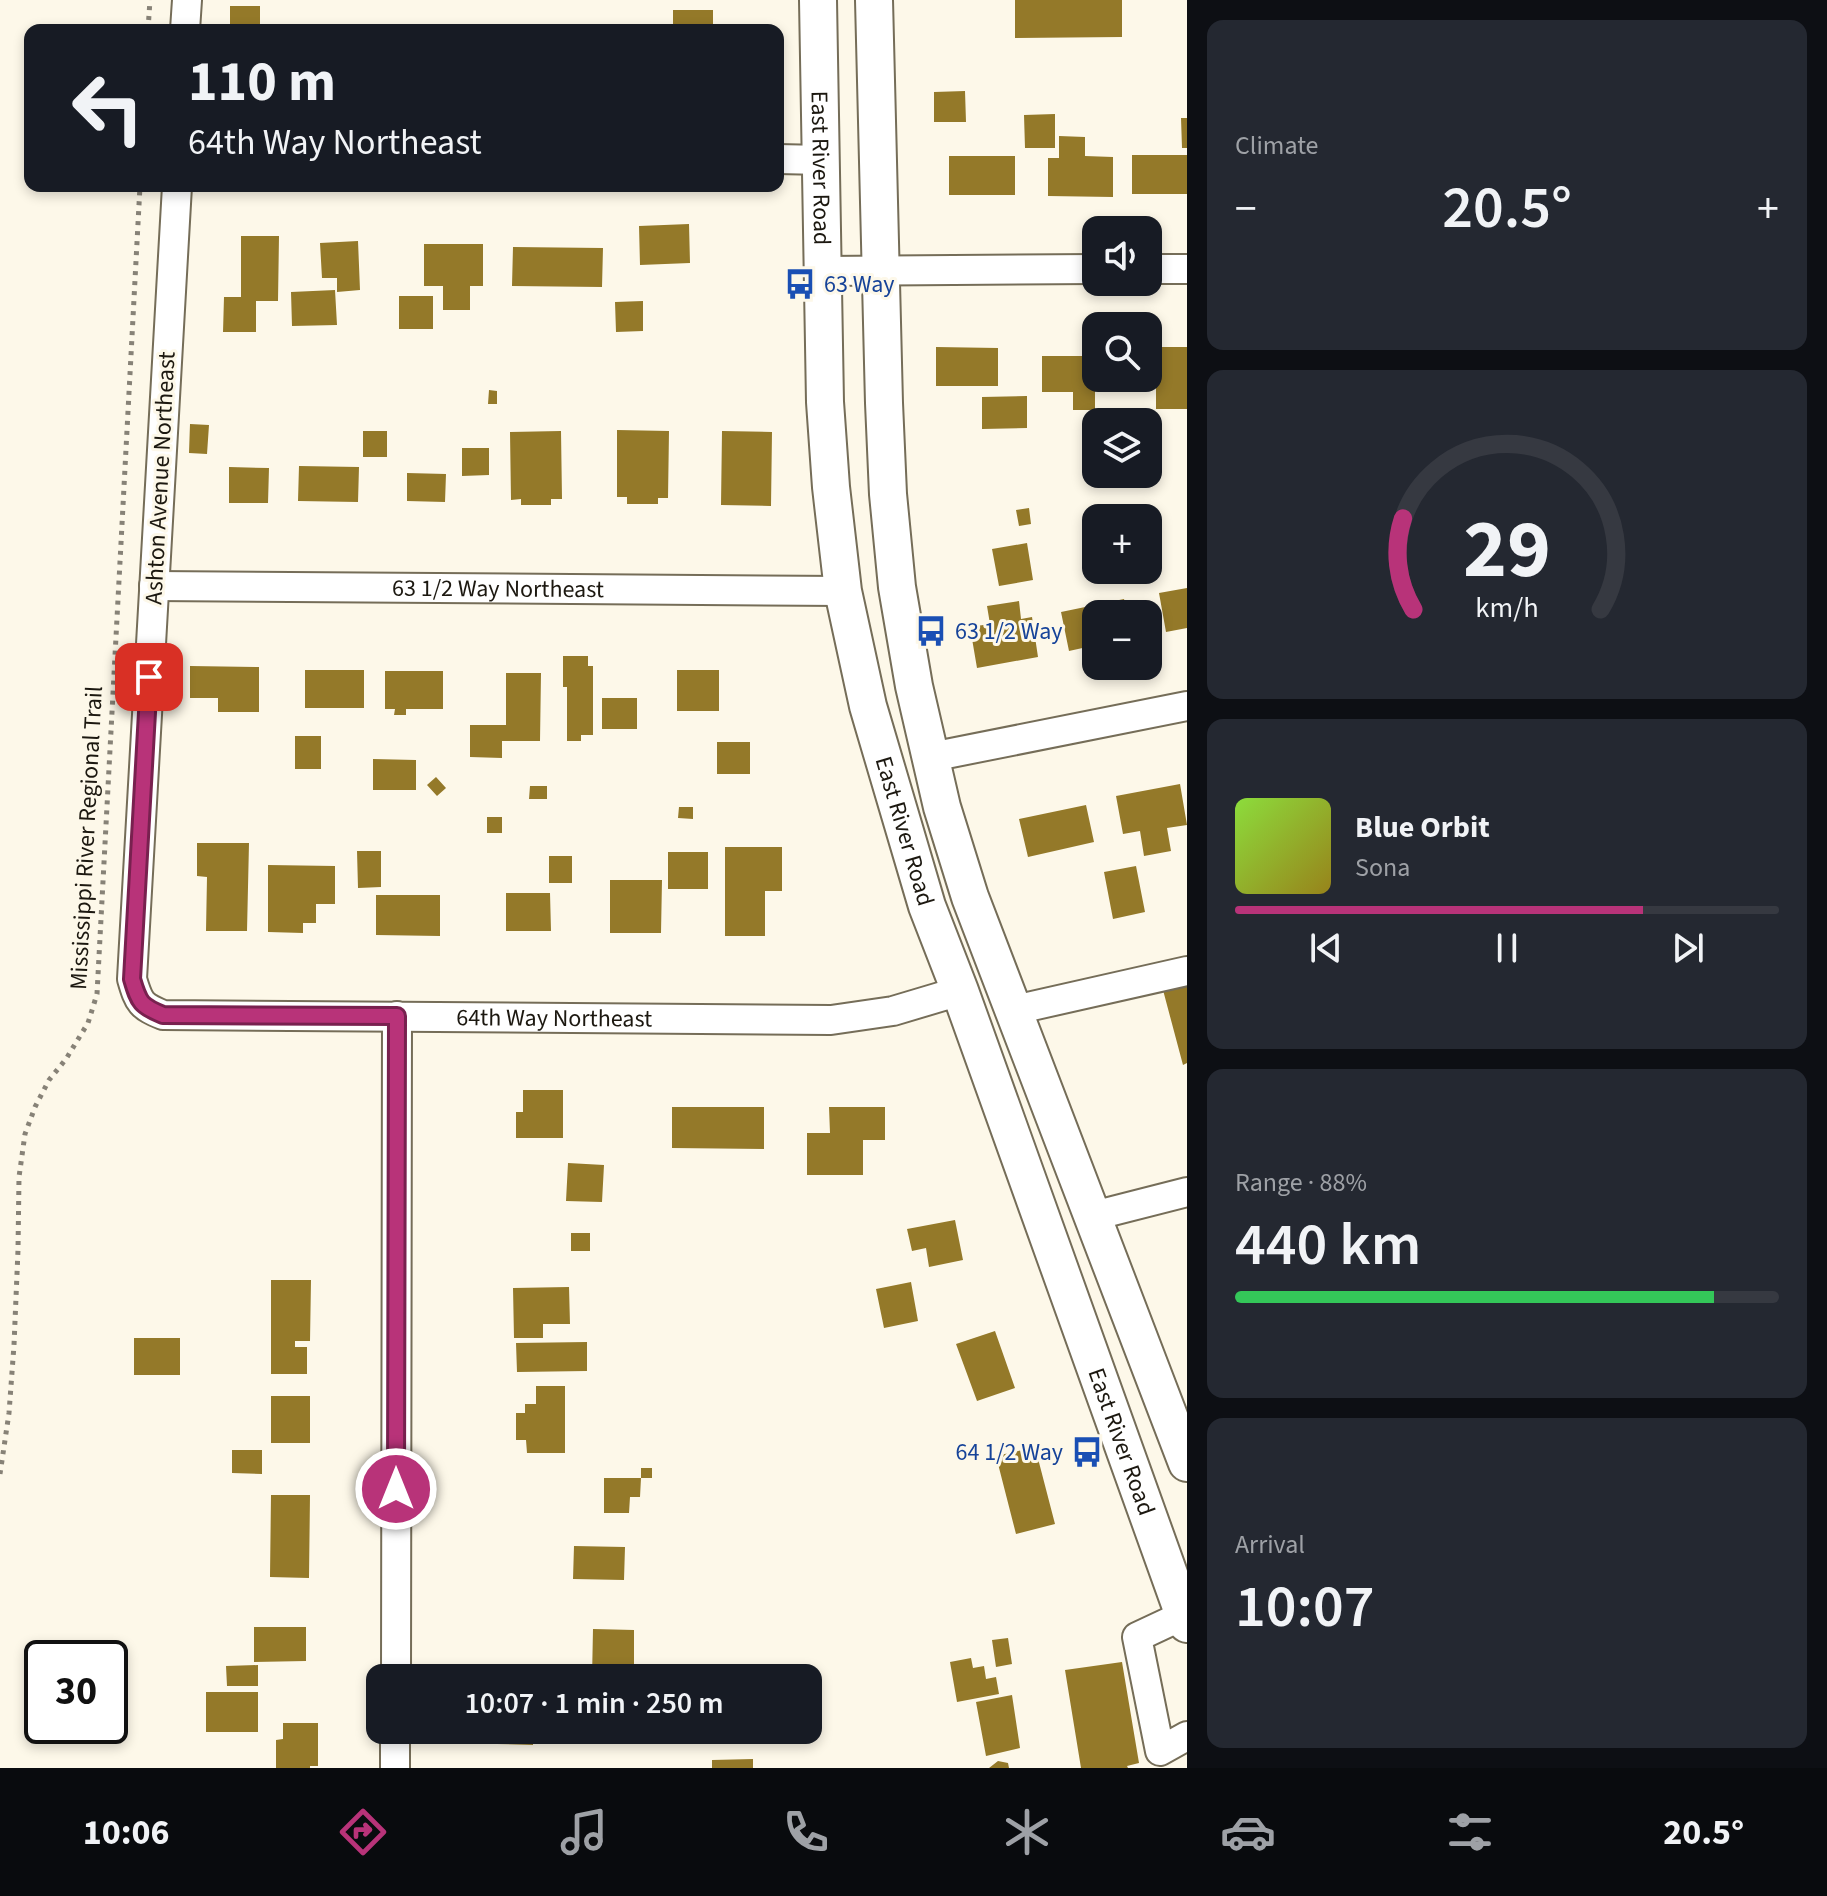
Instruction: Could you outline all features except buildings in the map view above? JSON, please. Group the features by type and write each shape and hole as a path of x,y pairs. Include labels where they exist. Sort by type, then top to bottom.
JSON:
{"main road":[{"name":"East River Road","path":"818,0 825,402 831,487 843,591 868,706 927,906 1186,1619"},
{"name":"East River Road","path":"874,0 888,494 897,587 914,686 942,807 970,897 1187,1463"}],"street":[{"path":"185,24 187,0"},
{"path":"784,159 822,160"},
{"name":"Ashton Avenue Northeast","path":"145,1007 132,979 177,192"},
{"path":"824,271 1082,269"},
{"path":"1162,269 1187,269"},
{"name":"63 1/2 Way Northeast","path":"154,586 843,591"},
{"path":"931,757 1187,706"},
{"path":"1014,1010 1187,971"},
{"name":"64th Way Northeast","path":"145,1007 163,1015 831,1020 893,1011 960,991"},
{"path":"396,1664 397,1016"},
{"path":"1093,1216 1187,1192"},
{"path":"1162,1760 1137,1637 1186,1619"},
{"path":"1162,1760 1187,1736"},
{"path":"395,1744 395,1768"}],"path":[{"path":"148,24 150,0"},
{"name":"Mississippi River Regional Trail","path":"0,1474 9,1413 15,1329 19,1177 25,1134 49,1080 88,1023 97,994 140,192"}],"place":[{"name":"63 Way","path":"800,284"},
{"name":"63 1/2 Way","path":"931,631"},
{"name":"64 1/2 Way","path":"1087,1452"}],"route":[{"path":"149,677 132,979 145,1007 163,1015 397,1016 396,1489"}]}
